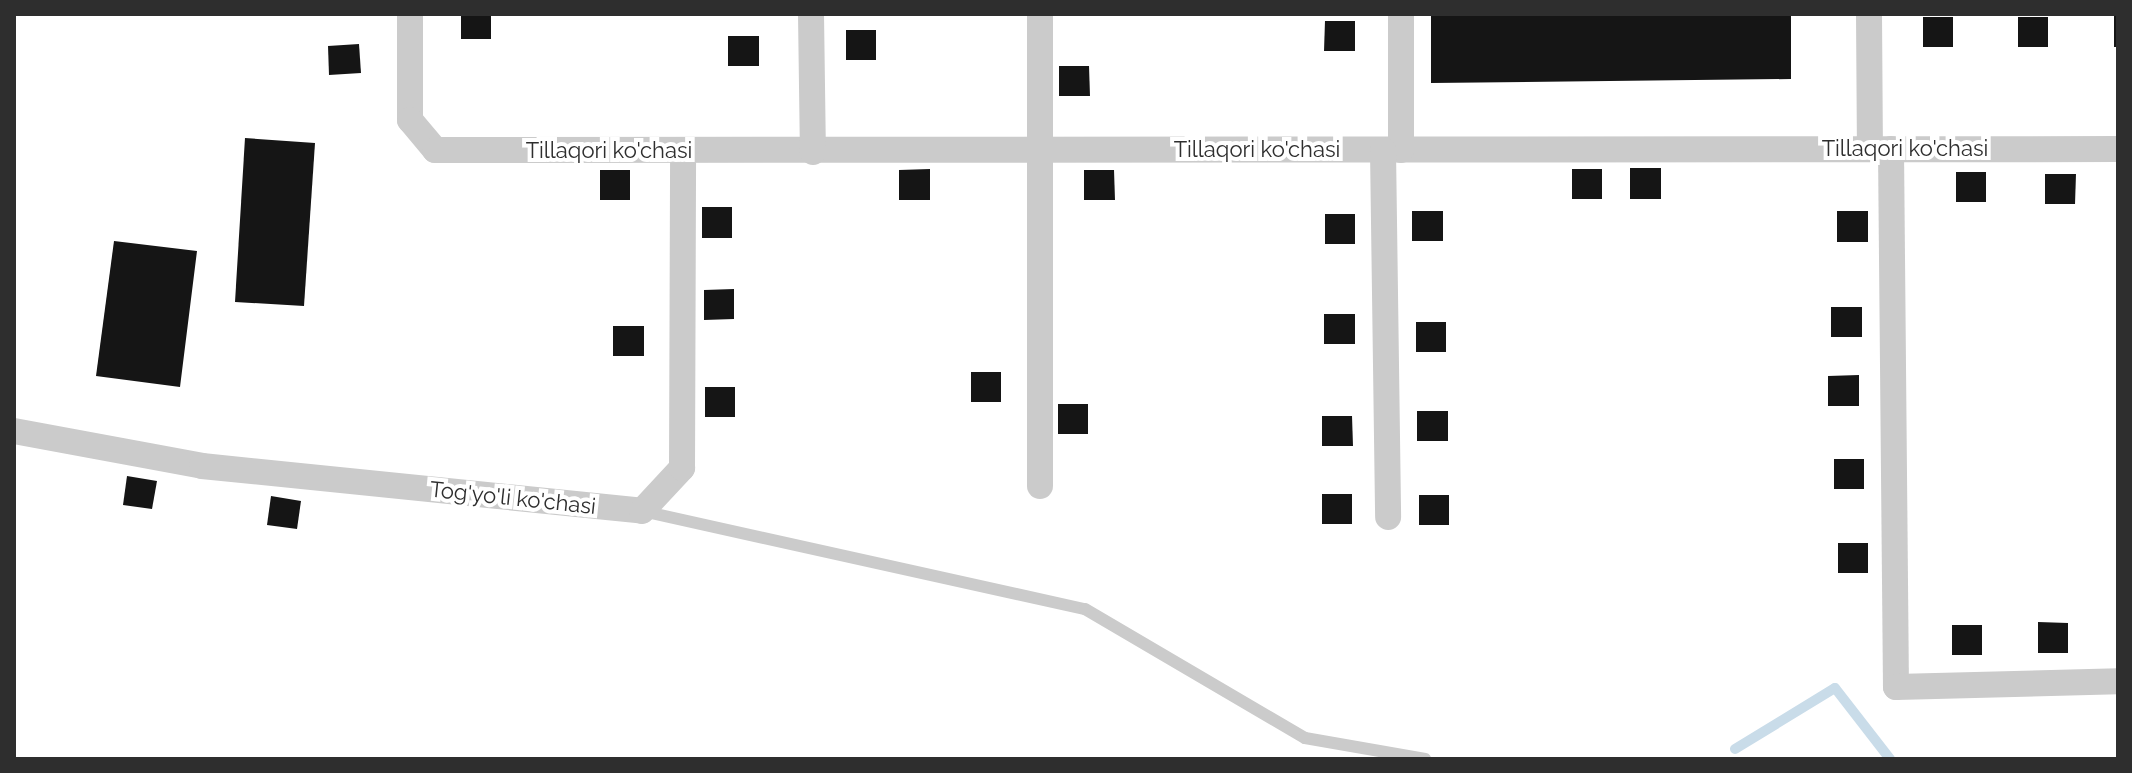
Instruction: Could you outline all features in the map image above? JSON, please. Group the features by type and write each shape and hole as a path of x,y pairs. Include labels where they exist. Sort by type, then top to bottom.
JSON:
{"street":[{"name":"Tillaqori ko'chasi","path":"410,14 410,120 435,150 2118,149"},
{"path":"811,14 813,152"},
{"path":"1040,14 1040,486"},
{"path":"1388,517 1392,150 1401,14"},
{"path":"1869,14 1880,149 1896,687 2118,681"},
{"path":"642,511 682,468 683,152"},
{"name":"Tog'yo'li ko'chasi","path":"14,431 202,466 642,511"}],"lane":[{"path":"642,511 1085,609 1305,738 1425,759"}],"building":[{"path":"461,14 491,14 491,39 461,39"},
{"path":"1431,14 1791,14 1791,79 1431,83"},
{"path":"2114,16 2118,16 2118,47 2114,47"},
{"path":"1923,17 1953,17 1953,47 1923,47"},
{"path":"2018,17 2048,17 2048,47 2018,47"},
{"path":"1325,21 1355,21 1355,51 1324,51"},
{"path":"846,30 876,30 876,60 846,60"},
{"path":"728,36 759,36 759,66 728,66"},
{"path":"359,44 361,73 329,75 328,46"},
{"path":"1059,66 1089,66 1090,96 1059,96"},
{"path":"245,138 315,143 304,306 235,302"},
{"path":"1630,168 1661,168 1661,199 1630,199"},
{"path":"930,169 930,200 899,200 899,170"},
{"path":"1572,169 1602,169 1602,199 1572,199"},
{"path":"600,170 630,170 630,200 600,200"},
{"path":"1084,170 1114,170 1115,200 1084,200"},
{"path":"1956,172 1986,172 1986,202 1956,202"},
{"path":"2045,174 2076,174 2075,204 2045,204"},
{"path":"702,207 732,207 732,238 702,238"},
{"path":"1412,211 1443,211 1443,241 1412,241"},
{"path":"1837,211 1868,211 1868,242 1837,242"},
{"path":"1325,214 1355,214 1355,244 1325,244"},
{"path":"114,241 197,251 180,387 96,376"},
{"path":"734,289 734,319 704,320 704,290"},
{"path":"1831,307 1862,307 1862,337 1831,337"},
{"path":"1324,314 1355,314 1355,344 1324,344"},
{"path":"1416,322 1446,322 1446,352 1416,352"},
{"path":"613,326 644,326 644,356 613,356"},
{"path":"971,372 1001,372 1001,402 971,402"},
{"path":"1859,375 1859,406 1828,406 1828,376"},
{"path":"705,387 735,387 735,417 705,417"},
{"path":"1058,404 1088,404 1088,434 1058,434"},
{"path":"1417,411 1448,411 1448,441 1417,441"},
{"path":"1322,416 1352,416 1353,446 1322,446"},
{"path":"1834,459 1864,459 1864,489 1834,489"},
{"path":"127,476 157,481 152,509 123,505"},
{"path":"1322,494 1352,494 1352,524 1322,524"},
{"path":"1419,495 1449,495 1449,525 1419,525"},
{"path":"271,496 301,501 297,529 267,525"},
{"path":"1838,543 1868,543 1868,573 1838,573"},
{"path":"2038,622 2068,623 2068,653 2038,653"},
{"path":"1952,625 1982,625 1982,655 1952,655"}],"waterway":[{"path":"1735,749 1835,688 1890,759"}]}
